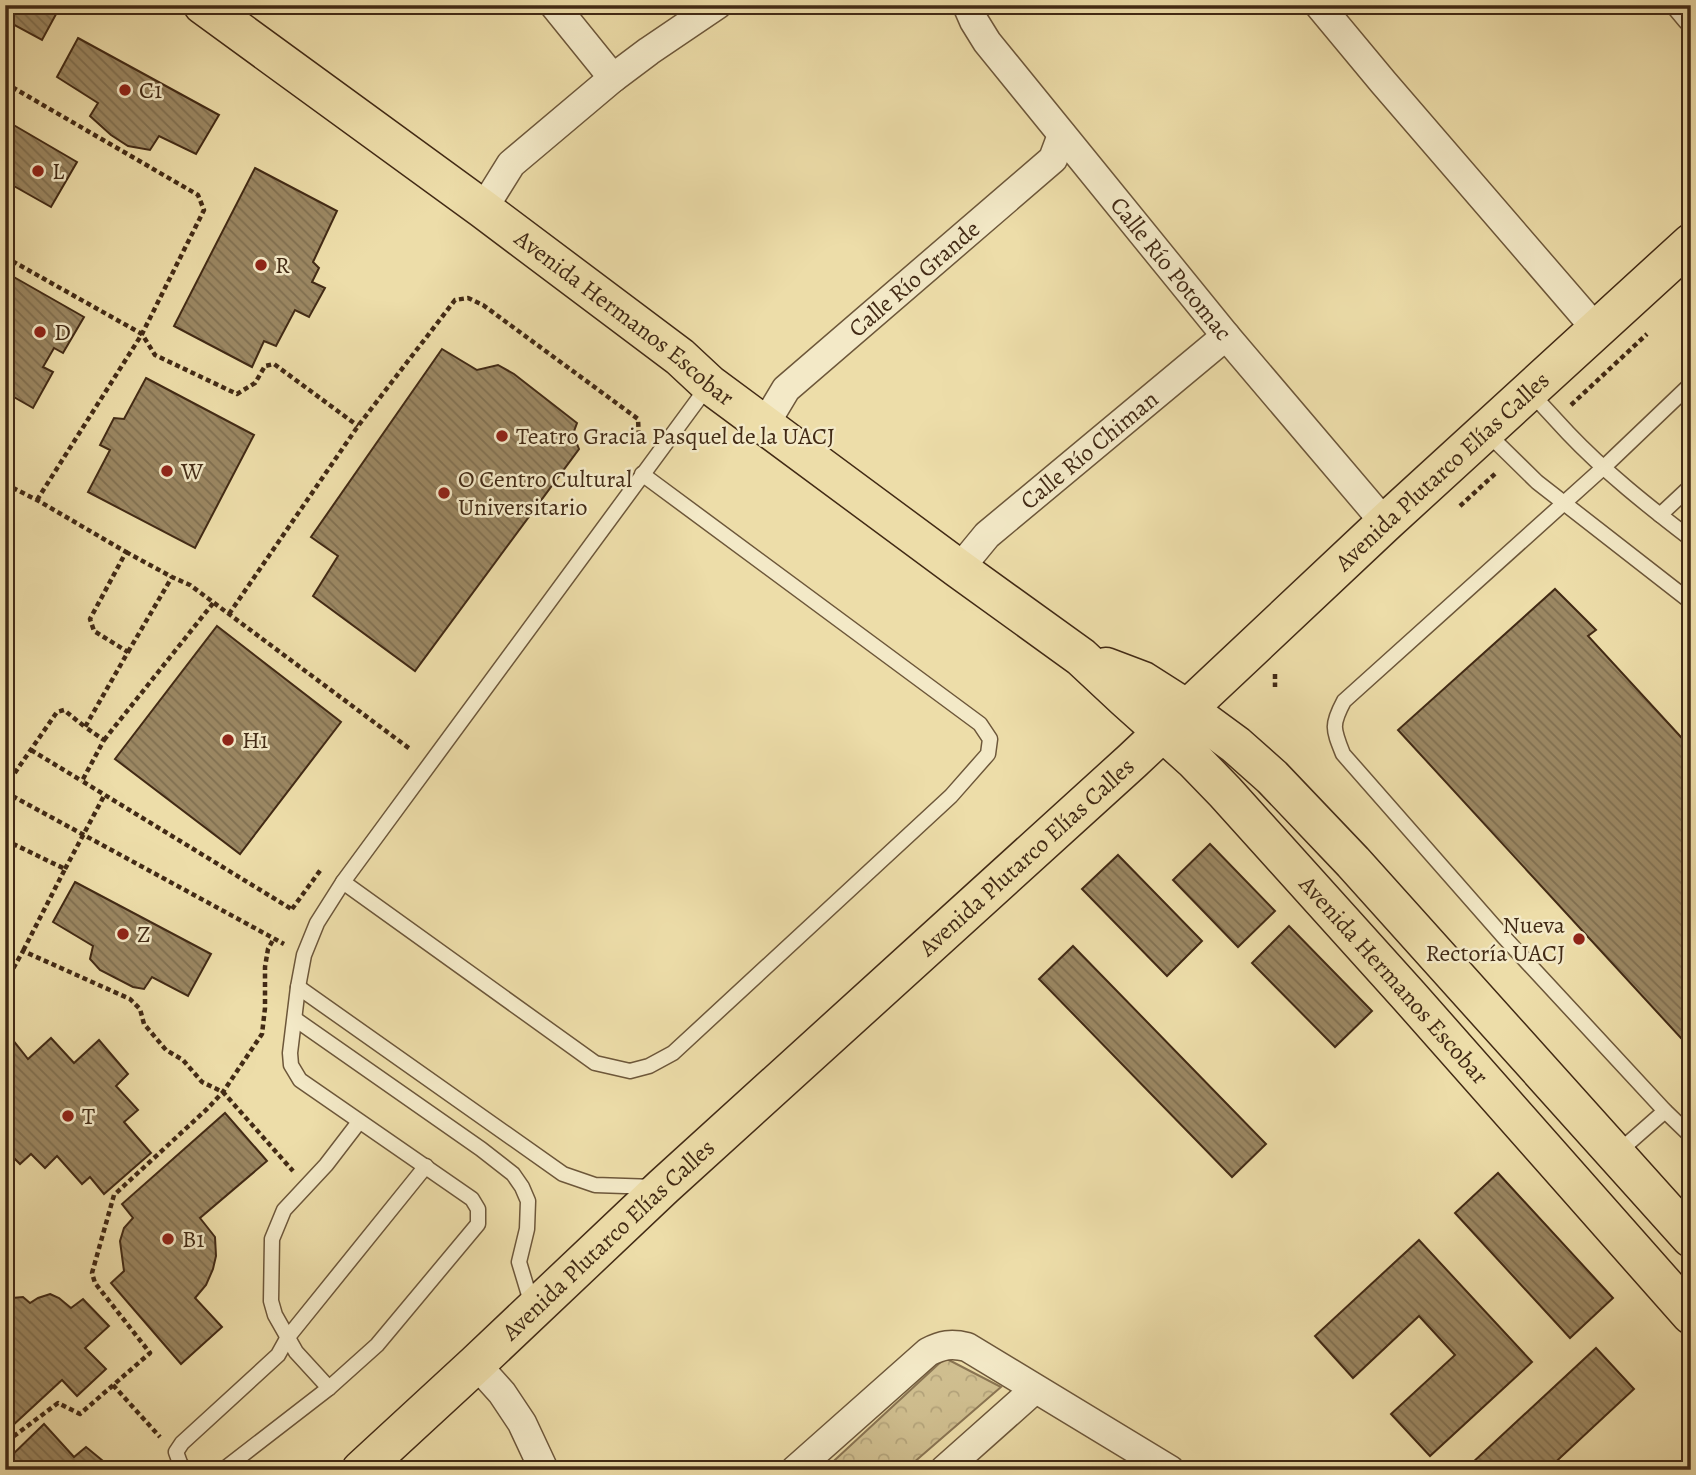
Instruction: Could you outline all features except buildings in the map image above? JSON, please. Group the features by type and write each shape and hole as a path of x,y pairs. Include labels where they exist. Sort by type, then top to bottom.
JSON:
{"main road":[{"name":"Avenida Hermanos Escobar","path":"202,5 483,209 680,357 709,384 1081,657 1143,681 1175,720 1195,760 1409,996 1691,1315"},
{"name":"Avenida Plutarco Elías Calles","path":"361,1470 663,1187 1175,720 1385,523 1691,243"},
{"name":"Avenida Hermanos Escobar","path":"1175,720 1236,745 1272,777 1353,862 1691,1238"},
{"path":"1409,996 1440,1005 1580,1158 1596,1166 1616,1154"}],"street":[{"path":"554,5 613,78"},
{"path":"483,209 511,164 613,78 717,5"},
{"name":"Calle Río Potomac","path":"967,5 987,42 1062,135 1226,336 1385,523"},
{"path":"1319,5 1597,330"},
{"path":"1681,5 1691,17"},
{"name":"Calle Río Grande","path":"765,424 786,389 1053,159 1062,135"},
{"name":"Calle Río Chiman","path":"959,569 987,535 1226,336"},
{"path":"795,1470 928,1352 943,1345 956,1344 967,1347 1170,1470"},
{"path":"476,1364 502,1393 522,1423 544,1470"},
{"path":"944,1470 1035,1389"}],"lane":[{"path":"223,1470 329,1388 377,1345 478,1224 478,1209 472,1199 300,1080 291,1065 298,987 304,955 317,923 343,882 709,384"},
{"path":"1691,384 1564,504 1344,701 1335,717 1335,734 1343,754 1460,888 1691,1136"},
{"path":"1530,392 1604,467 1691,539"},
{"path":"1486,432 1564,504 1691,602"},
{"path":"343,882 595,1063 630,1071 649,1066 673,1053 951,796 988,754 990,739 980,724 642,474"},
{"path":"1660,515 1691,486"},
{"path":"298,987 563,1174 595,1185 663,1187"},
{"path":"295,1018 513,1174 528,1201 527,1229 519,1262 533,1309"},
{"path":"1616,1154 1665,1111"},
{"path":"329,1388 296,1352 275,1315 271,1301 272,1239 284,1210 326,1165 359,1122"},
{"path":"185,1470 176,1452 182,1443 278,1355 288,1337 426,1166"}],"path":[{"path":"5,83 198,195 204,210 142,334 37,500"},
{"path":"5,257 142,334 155,355 237,394 255,383 265,366 274,365 358,426"},
{"path":"229,614 358,426 455,300 468,298 483,305 638,419"},
{"path":"5,484 190,585 410,749"},
{"path":"126,552 90,619 94,631 128,652"},
{"path":"85,727 172,577"},
{"path":"82,782 104,740 214,602"},
{"path":"104,740 64,710 57,712 5,790 304,955"},
{"path":"31,750 317,923"},
{"path":"5,983 104,795"},
{"path":"5,840 65,869"},
{"path":"5,1435 14,1436 58,1403 80,1414 150,1353 95,1283 92,1273 114,1195 223,1092 262,1034 265,967 268,949 274,938"},
{"path":"23,951 130,999 140,1009 144,1024 166,1050 183,1060 202,1082 223,1092 305,1185"},
{"path":"113,1385 176,1452"}],"green space":[{"path":"945,1358 1001,1387 905,1470 824,1470"}],"place":[{"name":"C1","path":"125,90"},
{"name":"L","path":"38,171"},
{"name":"R","path":"261,265"},
{"name":"D","path":"40,332"},
{"name":"Teatro Gracia Pasquel de la UACJ","path":"502,436"},
{"name":"W","path":"167,471"},
{"name":"O Centro Cultural Universitario","path":"444,493"},
{"name":"H1","path":"228,740"},
{"name":"Z","path":"123,934"},
{"name":"Nueva Rectoría UACJ","path":"1579,939"},
{"name":"T","path":"68,1116"},
{"name":"B1","path":"168,1239"}]}
